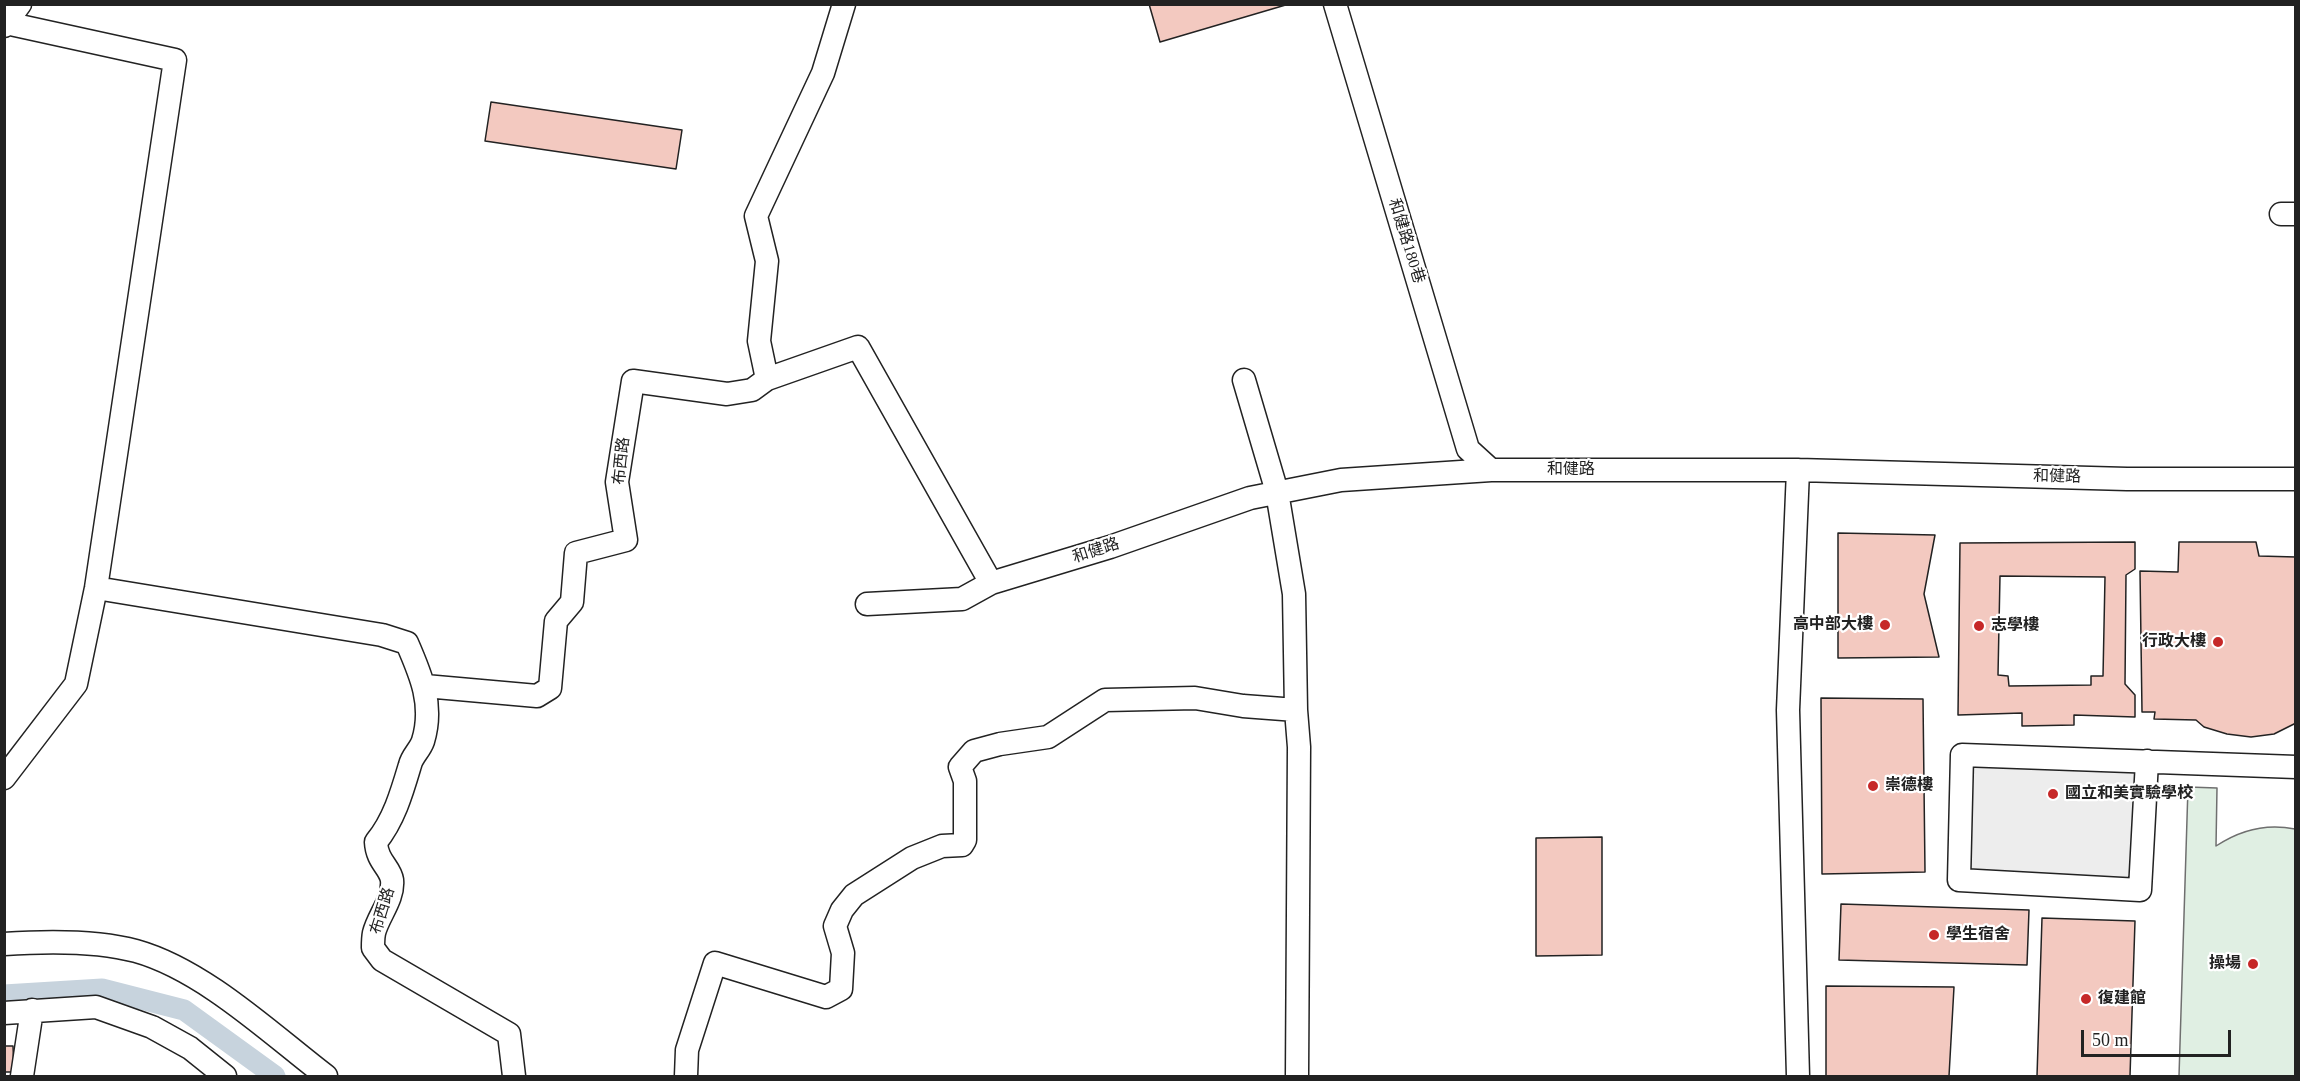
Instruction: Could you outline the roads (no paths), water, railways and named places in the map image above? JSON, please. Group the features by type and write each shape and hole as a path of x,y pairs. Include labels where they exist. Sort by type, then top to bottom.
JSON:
{"street":[{"path":"4,778 76,684 96,588 175,60 5,24 20,4"},
{"path":"767,379 759,341 767,261 756,216 823,73 844,4"},
{"name":"和健路180巷","path":"1335,4 1468,449 1491,470"},
{"name":"布西路","path":"425,686 537,696 550,688 556,621 572,602 576,553 626,540 616,482 633,381 727,394 752,390 767,379 858,347 992,583"},
{"path":"1244,380 1277,492 1294,594 1299,747 1297,1077"},
{"name":"和健路","path":"867,604 962,599 992,583 1110,547 1250,498 1341,480 1491,470 1797,470 2127,478 2295,479"},
{"path":"1797,470 1788,710 1798,1077"},
{"name":"布西路","path":"96,588 382,635 407,642 425,686 425,733 422,745 411,761 392,817 376,842 376,852 393,881 390,896 374,932 373,948 382,960 509,1034 514,1077"},
{"path":"686,1077 687,1050 715,963 826,997 841,989 843,953 835,926 842,910 854,896 912,858 942,846 962,845 965,840 965,781 960,767 974,751 1000,744 1048,737 1105,699 1195,698 1243,706 1296,710"},
{"path":"2147,761 2140,890 1959,880 1962,755 2147,761 2295,767"},
{"path":"4,944 46,941 137,951 194,976 326,1077"},
{"path":"4,1013 30,1024 96,1007 152,1027 190,1048 225,1077"},
{"path":"22,1077 30,1024"}],"waterway":[{"path":"4,995 102,989 184,1010 275,1076"}],"place":[{"name":"高中部大樓","path":"1885,625"},
{"name":"志學樓","path":"1979,626"},
{"name":"行政大樓","path":"2218,642"},
{"name":"崇德樓","path":"1873,786"},
{"name":"國立和美實驗學校","path":"2053,794"},
{"name":"學生宿舍","path":"1934,935"},
{"name":"操場","path":"2253,964"},
{"name":"復建館","path":"2086,999"}]}
